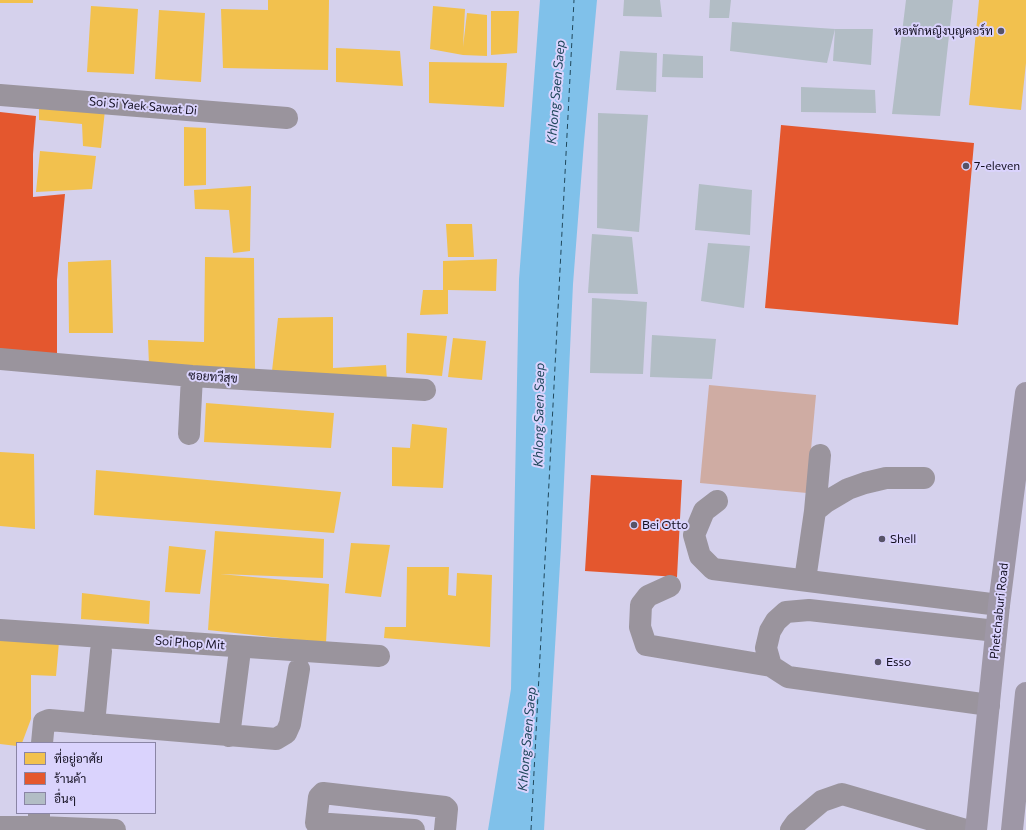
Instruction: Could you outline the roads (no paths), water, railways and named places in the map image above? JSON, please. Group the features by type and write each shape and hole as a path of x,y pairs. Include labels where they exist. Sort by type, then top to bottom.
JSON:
{"main road":[{"name":"Phetchaburi Road","path":"976,830 996,631 1026,393"},
{"path":"1012,830 1020,809 1026,693"}],"street":[{"name":"Soi Si Yaek Sawat Di","path":"0,95 287,118"},
{"name":"ซอยทวีสุข","path":"0,359 192,376 425,390"},
{"path":"189,434 192,376"},
{"path":"805,580 815,511 820,455"},
{"path":"815,511 826,502 848,489 865,483 886,478 924,478"},
{"path":"717,502 704,511 694,535 700,556 713,570 805,580 999,605"},
{"path":"670,586 648,596 641,605 640,627 646,645 771,666 788,677 989,705"},
{"path":"771,666 766,648 770,631 776,621 786,612 809,610 996,631"},
{"name":"Soi Phop Mit","path":"0,630 379,656"},
{"path":"94,724 101,650"},
{"path":"229,736 239,658"},
{"path":"42,742 44,722 49,720 276,739 286,733 290,724 299,669"},
{"path":"414,830 309,826 319,796 323,793 445,807 447,809 445,830"},
{"path":"791,830 796,822 822,801 842,794 966,830"},
{"path":"0,828 39,823 115,830"}],"water":[{"name":"Khlong Saen Saep","path":"540,0 597,0 573,284 561,547 544,830 488,830 511,689 519,279"}],"place":[{"name":"หอพักหญิงบุญคอร์ท","path":"1001,31"},
{"name":"7-eleven","path":"966,166"},
{"name":"Bei Otto","path":"634,525"},
{"name":"Shell","path":"882,539"},
{"name":"Esso","path":"878,662"}]}
